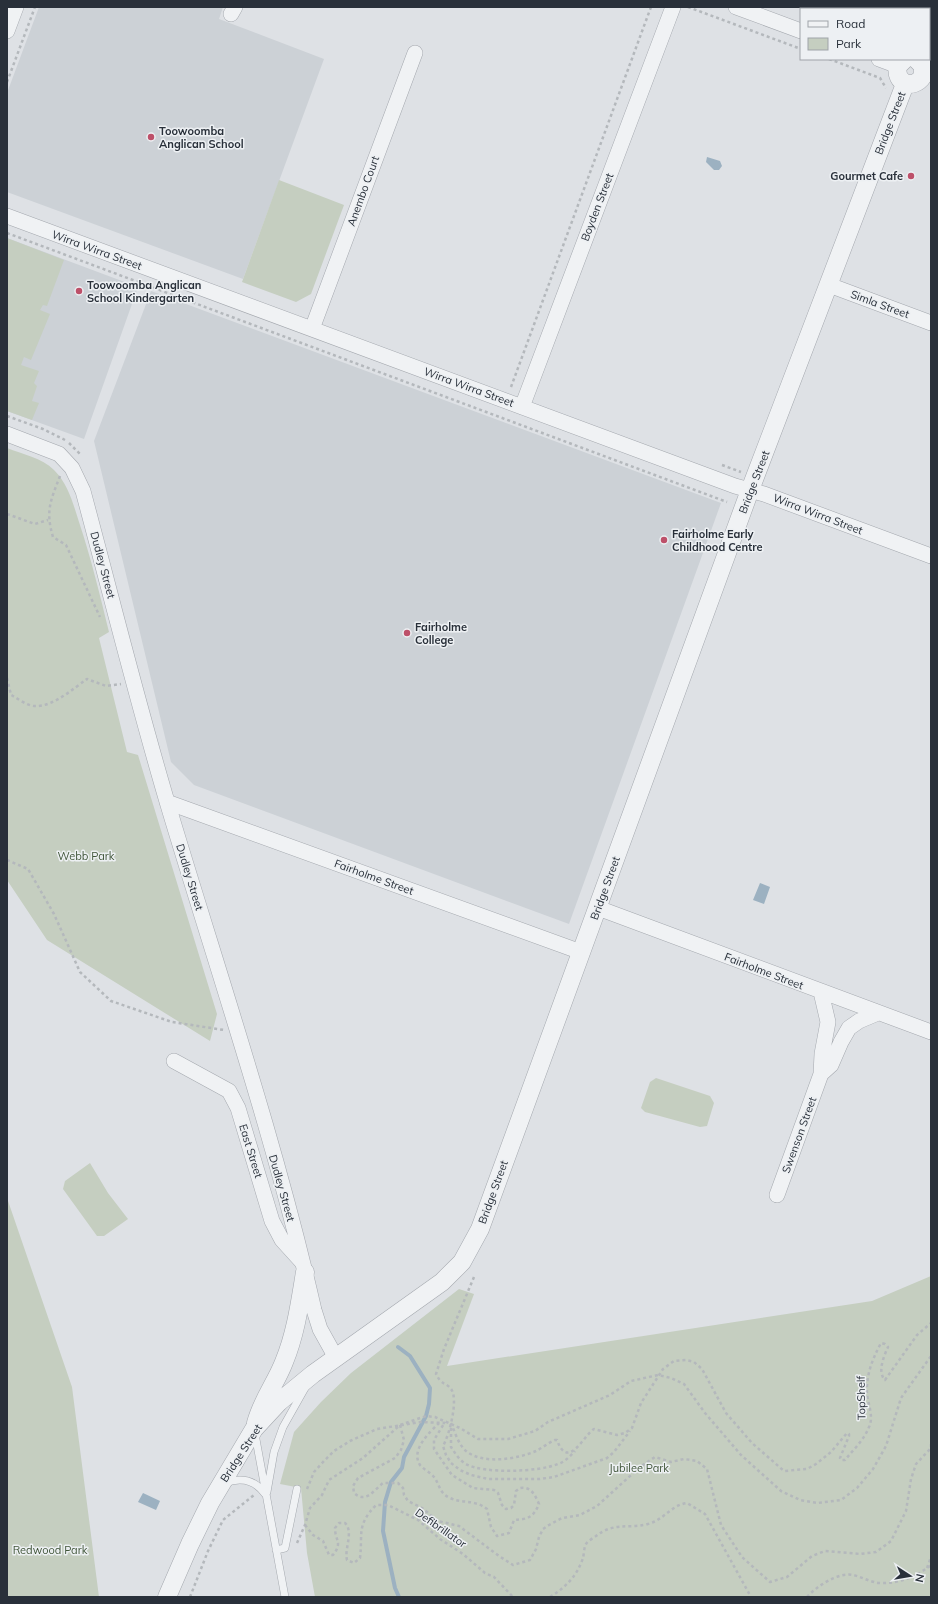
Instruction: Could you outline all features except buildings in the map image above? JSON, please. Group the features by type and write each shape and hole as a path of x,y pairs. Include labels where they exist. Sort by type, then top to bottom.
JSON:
{"street":[{"path":"7,31 16,7"},
{"name":"Boyden Street","path":"522,407 673,7"},
{"path":"736,7 800,31"},
{"name":"Anembo Court","path":"312,329 415,53"},
{"path":"886,60 901,62 898,76 905,84 916,84 927,78 923,66 917,60"},
{"name":"Bridge Street","path":"167,1597 190,1544 220,1486 254,1429 279,1402 335,1356 442,1282 462,1262 480,1229 750,490 905,84"},
{"name":"Wirra Wirra Street","path":"7,216 522,407 931,556"},
{"name":"Simla Street","path":"829,285 931,323"},
{"name":"Dudley Street","path":"7,434 47,449 66,460 72,468 83,491 167,802 280,1176 320,1329 335,1356"},
{"name":"Fairholme Street","path":"167,802 581,952"},
{"name":"Fairholme Street","path":"598,908 931,1032"},
{"name":"Swenson Street","path":"777,1195 821,1074 821,1059 828,1022 821,992"},
{"name":"Swenson Street","path":"821,1074 831,1064 849,1028 859,1021 878,1013"},
{"name":"East Street","path":"174,1061 229,1091 238,1108 272,1221 282,1240 304,1268"},
{"path":"254,1429 260,1409 284,1363 292,1343 304,1268"}],"lane":[{"path":"266,1496 274,1452 283,1428 313,1374"},
{"path":"254,1429 285,1597"},
{"path":"220,1486 240,1479 250,1482 260,1488 266,1496"},
{"path":"276,1550 285,1548 297,1489"}],"path":[{"path":"7,82 35,7"},
{"path":"511,387 651,7"},
{"path":"688,7 800,49"},
{"path":"832,60 880,78 887,89"},
{"path":"7,233 727,502"},
{"path":"66,460 50,502 48,520 53,537 66,544 102,620"},
{"path":"7,514 35,524 48,520"},
{"path":"7,678 11,695 27,704 37,706 50,703 87,679 106,686 118,685"},
{"path":"7,860 28,869 54,914 80,972 111,1001 172,1022 236,1030"},
{"path":"474,1277 444,1349 436,1374 440,1382 451,1388 454,1395 448,1437 443,1446 446,1455 460,1470 488,1479 540,1479 554,1477 607,1458 614,1452 632,1428 651,1385 658,1375"},
{"name":"TopShelf","path":"658,1375 663,1369 674,1361 686,1360 694,1362 702,1369 726,1413 752,1443 784,1472 807,1469 831,1452 847,1433 849,1436 840,1458 841,1460 845,1460 870,1427 871,1414 867,1394 868,1373 873,1356 881,1344 885,1344 888,1347 882,1364 881,1375 885,1380 917,1335 931,1323"},
{"path":"306,1494 314,1472 334,1451 343,1444 377,1429 400,1425 426,1416 442,1419 478,1439 508,1439 535,1431 548,1422 610,1395 631,1381 658,1375 671,1378 684,1384 705,1413 741,1455 781,1491 800,1500 818,1503 841,1500 857,1488 873,1469 886,1446 901,1398 931,1356"},
{"path":"400,1425 406,1426 421,1422 451,1423"},
{"path":"438,1423 426,1436 418,1452 420,1465 434,1477 442,1494 452,1499 478,1502 487,1509 491,1527 497,1536 509,1533 514,1520 529,1519 535,1513 539,1504 535,1494 531,1490 520,1488 516,1491 514,1505 506,1510 502,1505 498,1493 494,1490 473,1488 452,1476 434,1450 434,1440 445,1422"},
{"path":"451,1423 462,1447 467,1452 482,1457 510,1458 532,1452 555,1440 557,1440 559,1447 563,1451 569,1453 575,1450"},
{"path":"451,1423 451,1447 465,1463 472,1466 517,1470 551,1467 567,1459 588,1433 594,1429 617,1435 625,1433 632,1428"},
{"path":"285,1548 293,1546 297,1543 306,1525 310,1508 322,1494 329,1480 363,1458 400,1425"},
{"name":"Defibrillator","path":"400,1425 404,1440 401,1450 395,1458 358,1478 353,1486 354,1493 359,1496 367,1497 375,1492 382,1483 398,1483 401,1485 404,1495 408,1501 422,1508 438,1521 460,1526 498,1556 513,1565 530,1560 536,1549 539,1537 543,1530 549,1525 562,1518 580,1515 597,1506 640,1467 655,1457 671,1462 684,1459 697,1461 707,1469 722,1525 742,1557 770,1582 787,1577 812,1556 825,1551 860,1554 876,1552 891,1541 906,1511 911,1479 916,1464 931,1448 931,1444"},
{"path":"190,1597 222,1520 256,1494 266,1496"},
{"path":"550,1597 561,1591 574,1578 580,1567 586,1544 602,1531 613,1526 630,1527 659,1521 673,1508 687,1503 705,1514 751,1597"},
{"name":"Defibrillator","path":"306,1525 313,1536 323,1541 327,1553 333,1555 337,1549 338,1542 335,1528 339,1523 345,1523 349,1534 346,1555 347,1560 354,1563 360,1558 361,1529 363,1521 376,1506 388,1505 418,1520 440,1539 463,1554 485,1573 494,1577 513,1597"},
{"path":"301,1535 302,1521"},
{"path":"926,1569 931,1557"},
{"path":"807,1597 830,1580 841,1575 852,1575 879,1583 894,1582 911,1578 931,1565"}],"shaded area":[{"name":"Toowoomba Anglican School","path":"39,7 223,7 219,19 324,59 243,279 7,192 7,93"},
{"path":"7,238 138,287 84,439 7,411"},
{"name":"Fairholme College","path":"151,291 721,503 569,924 194,785 171,762 94,441"}],"green space":[{"path":"279,180 344,205 311,294 296,302 242,282"},
{"path":"7,238 64,260 47,306 43,305 40,310 50,314 31,360 24,357 21,365 39,371 34,383 37,386 32,401 39,403 32,420 7,411"},
{"name":"Webb Park","path":"7,448 38,459 54,470 63,481 75,508 109,632 99,638 127,752 138,755 217,1014 210,1041 47,940 7,880"},
{"path":"656,1078 710,1096 714,1103 707,1126 700,1127 645,1112 641,1108 650,1082"},
{"path":"90,1163 108,1193 128,1219 104,1236 97,1236 63,1189 65,1181"},
{"name":"Redwood Park","path":"7,1198 72,1387 99,1597 7,1597"},
{"name":"Jubilee Park","path":"931,1276 931,1597 315,1597 307,1553 301,1488 280,1484 294,1432 321,1402 351,1373 459,1289 474,1294 447,1366 872,1301"}],"water":[{"path":"707,157 720,161 722,166 719,170 714,170 706,162"},
{"path":"760,883 770,887 764,904 753,900"},
{"path":"143,1493 160,1501 156,1510 138,1502"}],"waterway":[{"path":"398,1347 410,1356 430,1388 429,1404 426,1416 404,1457 402,1468 391,1482 385,1502 383,1531 395,1588 399,1597"}],"place":[{"name":"Toowoomba Anglican School","path":"151,137"},
{"name":"Gourmet Cafe","path":"911,176"},
{"name":"Toowoomba Anglican School Kindergarten","path":"79,291"},
{"name":"Fairholme Early Childhood Centre","path":"664,540"},
{"name":"Fairholme College","path":"407,633"}]}
